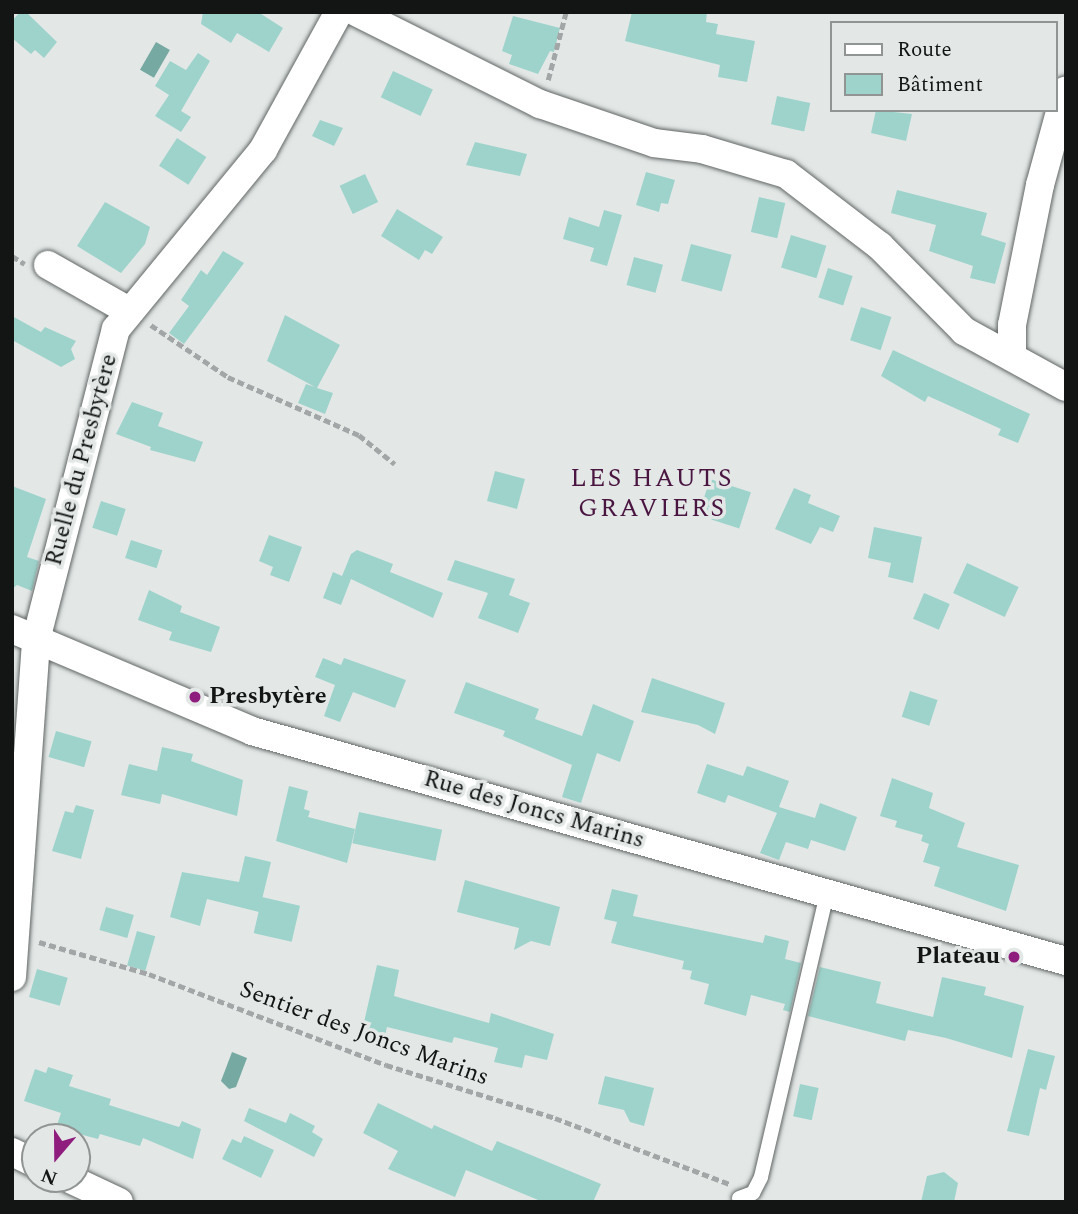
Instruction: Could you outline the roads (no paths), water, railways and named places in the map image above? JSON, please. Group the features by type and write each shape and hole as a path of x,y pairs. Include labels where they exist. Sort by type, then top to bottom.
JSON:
{"street":[{"name":"Ruelle du Presbytère","path":"12,976 24,635 116,329 263,150 339,12"},
{"path":"356,12 541,104 654,143 702,149 786,174 818,194 880,246 964,331 1066,387"},
{"path":"1012,355 1012,325 1040,185 1066,90"},
{"path":"48,265 129,311"},
{"name":"Rue des Joncs Marins","path":"24,635 252,731 1066,961"},
{"path":"91,1189 119,1202"}],"lane":[{"path":"746,1196 761,1177 827,893"}],"place":[{"name":"Presbytère","path":"195,697"},
{"name":"Plateau","path":"1014,957"}],"district":[{"name":"LES HAUTS GRAVIERS","path":"652,494"}]}
